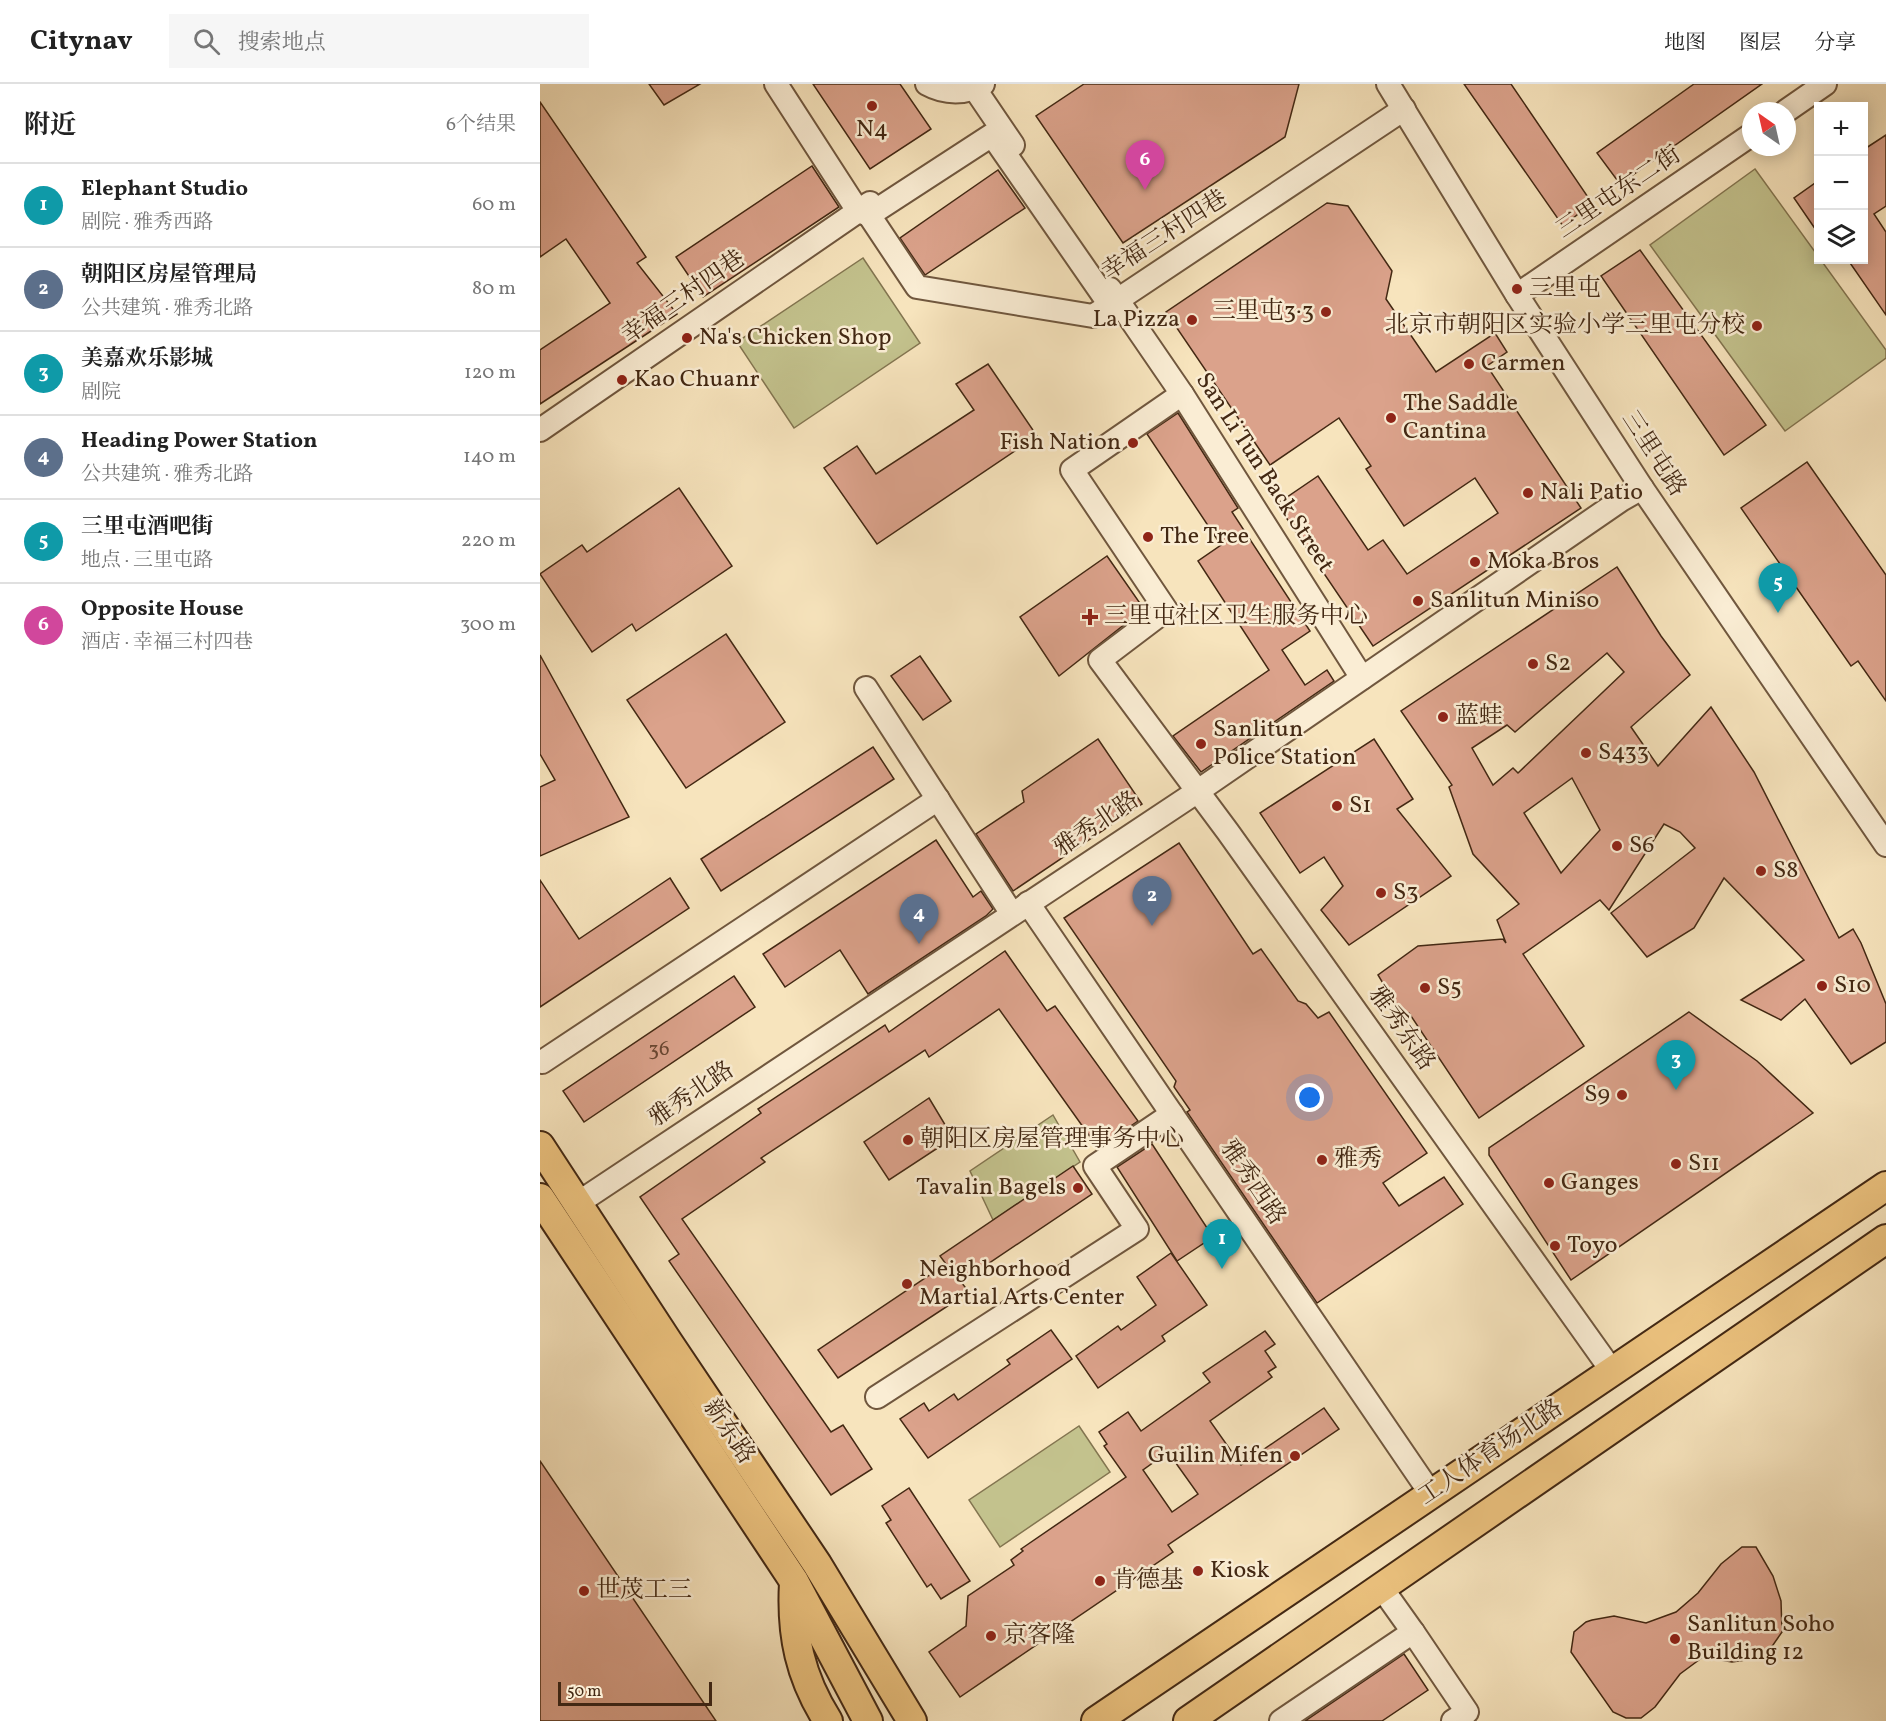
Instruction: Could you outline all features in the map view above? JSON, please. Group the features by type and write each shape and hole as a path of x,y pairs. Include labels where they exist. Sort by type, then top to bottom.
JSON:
{"main road":[{"name":"新东路","path":"540,1146 668,1342 817,1563 912,1721"},
{"name":"工人体育场北路","path":"1096,1721 1886,1186"},
{"name":"新东路","path":"540,1198 794,1581 868,1721"},
{"name":"工人体育场北路","path":"1188,1721 1886,1239"},
{"path":"794,1581 792,1619 800,1659 808,1686 828,1721"}],"street":[{"path":"776,84 863,213 917,287 1094,316 1114,302 996,120 979,86 944,91 927,84"},
{"name":"三里屯路","path":"1388,84 1516,295 1642,489 1886,845"},
{"path":"1796,104 1825,84"},
{"name":"幸福三村四巷","path":"542,424 863,213 992,135 1114,302 1404,109"},
{"path":"863,213 996,120"},
{"name":"三里屯东二街","path":"1516,295 1742,141"},
{"name":"San Li Tun Back Street","path":"1114,302 1182,394 1362,678"},
{"name":"雅秀东路","path":"1182,394 1072,470 1166,610 1100,660 1197,791 1612,1371"},
{"name":"雅秀北路","path":"578,1203 1197,791 1621,500 1642,489"},
{"name":"雅秀西路","path":"866,688 938,799 1172,1114 1431,1494"},
{"path":"542,1062 938,799"},
{"path":"877,1397 1137,1229 1095,1166 1172,1114"},
{"path":"1381,1587 1468,1718"},
{"path":"1281,1721 1413,1632"}],"shaded area":[{"path":"1755,169 1814,251 1814,264 1824,264 1886,350 1886,358 1785,431 1650,245"},
{"path":"863,258 920,343 794,428 737,342"},
{"path":"1053,1115 1080,1162 993,1220 970,1171"},
{"path":"1079,1426 1110,1472 1000,1547 969,1500"}],"building":[{"path":"649,84 700,84 664,105"},
{"name":"N4","path":"813,84 900,84 931,129 870,169"},
{"path":"1084,84 1299,84 1285,137 1123,243 1036,116"},
{"path":"1464,84 1511,84 1592,203 1563,226"},
{"path":"1694,84 1762,84 1620,184 1597,153"},
{"path":"540,102 646,257 637,263 677,314 540,404 540,350 610,303 566,239 540,257"},
{"path":"1886,135 1886,206 1874,214 1886,232 1886,315 1851,264 1868,264 1868,147"},
{"path":"812,166 839,207 703,297 676,257"},
{"path":"998,170 1025,208 925,275 900,238"},
{"path":"1814,184 1814,227 1794,198"},
{"path":"1327,203 1348,206 1392,271 1386,299 1436,372 1495,333 1507,352 1487,366 1581,508 1373,646 1277,504 1318,476 1368,550 1383,540 1407,574 1498,513 1475,478 1404,526 1366,469 1371,466 1339,418 1270,465 1166,312"},
{"path":"1640,250 1766,425 1724,455 1601,276"},
{"path":"988,364 1037,436 877,544 824,468 857,446 876,474 974,410 956,384"},
{"path":"1178,413 1238,508 1232,512 1310,631 1282,650 1305,685 1327,670 1334,681 1201,772 1173,736 1269,670 1198,561 1221,545 1147,434"},
{"path":"1807,462 1886,575 1886,701 1858,661 1851,666 1741,508"},
{"path":"679,488 732,566 636,631 632,624 592,652 540,574 582,545 587,552"},
{"path":"1107,556 1144,609 1059,676 1020,617"},
{"path":"1617,567 1661,636 1690,675 1631,727 1658,766 1711,707 1754,772 1839,938 1853,929 1861,943 1886,1004 1886,1042 1851,1064 1805,999 1781,1020 1741,1000 1804,960 1724,878 1694,928 1647,957 1611,913 1695,848 1680,832 1664,824 1609,910 1600,900 1523,954 1584,1046 1479,1118 1409,1013 1402,1015 1378,975 1418,946 1503,939 1506,943 1497,920 1519,904 1473,854 1449,787 1452,785 1401,711","holes":["1607,653 1624,672 1518,773 1513,768 1493,785 1472,748 1507,725 1515,732","1572,778 1600,830 1561,873 1524,813"]},
{"path":"726,634 785,722 686,788 627,700"},
{"path":"540,655 629,817 540,856 540,787 555,780 540,754"},
{"path":"920,656 951,701 923,720 891,676"},
{"path":"1098,739 1142,804 1013,891 976,834 1024,802 1022,791"},
{"path":"1374,739 1413,799 1397,809 1451,876 1349,945 1321,910 1343,886 1324,857 1300,873 1260,813"},
{"path":"873,747 894,779 721,891 701,859"},
{"path":"936,840 973,897 981,891 993,909 986,916 868,994 840,950 785,987 763,954"},
{"name":"雅秀","path":"1179,843 1253,954 1261,949 1298,1001 1306,1004 1318,1018 1329,1012 1427,1153 1383,1183 1399,1206 1444,1177 1463,1204 1317,1303 1187,1112 1190,1110 1174,1087 1176,1081 1064,918"},
{"path":"670,878 689,908 540,1007 540,880 579,939"},
{"path":"1005,951 1047,1011 1055,1006 1138,1121 1098,1148 999,1009 929,1057 925,1050 761,1158 765,1162 682,1219 831,1432 843,1425 872,1469 831,1495 669,1261 679,1254 640,1197 761,1113 758,1109 885,1025 889,1032"},
{"path":"734,976 755,1007 584,1122 563,1091"},
{"path":"1689,1012 1757,1061 1813,1113 1571,1280 1489,1155 1489,1148"},
{"name":"朝阳区房屋管理事务中心","path":"929,1098 953,1138 889,1180 864,1142"},
{"path":"1152,1144 1213,1237 1177,1261 1117,1167"},
{"path":"1073,1166 1092,1194 961,1282 969,1292 838,1378 818,1350 946,1264 940,1256"},
{"path":"1171,1253 1207,1305 1162,1336 1165,1341 1098,1388 1076,1356 1118,1326 1121,1330 1156,1305 1137,1277"},
{"path":"1051,1330 1072,1359 928,1458 900,1419 924,1403 929,1411 954,1394 958,1400 1010,1364 1007,1360"},
{"path":"1265,1331 1275,1344 1265,1351 1276,1367 1268,1372 1272,1377 1210,1421 1241,1465 1324,1408 1339,1429 1168,1545 1173,1552 960,1697 929,1652 966,1626 968,1596 1014,1565 1011,1560 1023,1551 1021,1549 1126,1477 1104,1446 1107,1444 1099,1432 1128,1412 1141,1431 1210,1382 1203,1373","holes":["1168,1452 1198,1494 1172,1512 1143,1470"]},
{"name":"世茂工三","path":"540,1461 716,1721 540,1721"},
{"path":"909,1488 970,1581 941,1599 931,1584 927,1587 886,1523 891,1520 882,1506"},
{"name":"Sanlitun Soho Building 12","path":"1742,1547 1756,1547 1773,1576 1781,1601 1782,1632 1773,1645 1752,1659 1732,1662 1703,1657 1680,1674 1655,1707 1641,1718 1626,1718 1613,1712 1571,1652 1574,1632 1592,1620 1614,1616 1646,1623 1676,1612 1698,1593 1721,1564"},
{"path":"1404,1654 1428,1690 1382,1721 1305,1721"}],"place":[{"name":"N4","path":"872,106"},
{"name":"Opposite House","path":"1145,190"},
{"name":"三里屯","path":"1517,289"},
{"name":"三里屯3·3","path":"1326,312"},
{"name":"La Pizza","path":"1192,320"},
{"name":"北京市朝阳区实验小学三里屯分校","path":"1757,326"},
{"name":"Na's Chicken Shop","path":"687,338"},
{"name":"Carmen","path":"1469,364"},
{"name":"Kao Chuanr","path":"622,380"},
{"name":"The Saddle Cantina","path":"1391,418"},
{"name":"Fish Nation","path":"1133,443"},
{"name":"Nali Patio","path":"1528,493"},
{"name":"The Tree","path":"1148,537"},
{"name":"Moka Bros","path":"1475,562"},
{"name":"Sanlitun Miniso","path":"1418,601"},
{"name":"三里屯酒吧街","path":"1778,613"},
{"name":"三里屯社区卫生服务中心","path":"1090,617"},
{"name":"S2","path":"1533,664"},
{"name":"蓝蛙","path":"1443,717"},
{"name":"Sanlitun Police Station","path":"1201,744"},
{"name":"S433","path":"1586,753"},
{"name":"S1","path":"1337,806"},
{"name":"S6","path":"1617,846"},
{"name":"S8","path":"1761,871"},
{"name":"S3","path":"1381,893"},
{"name":"朝阳区房屋管理局","path":"1152,926"},
{"name":"Heading Power Station","path":"919,944"},
{"name":"S10","path":"1822,986"},
{"name":"S5","path":"1425,988"},
{"name":"美嘉欢乐影城","path":"1676,1090"},
{"name":"S9","path":"1622,1095"},
{"name":"朝阳区房屋管理事务中心","path":"908,1140"},
{"name":"雅秀","path":"1322,1160"},
{"name":"S11","path":"1676,1164"},
{"name":"Ganges","path":"1549,1183"},
{"name":"Tavalin Bagels","path":"1078,1188"},
{"name":"Toyo","path":"1555,1246"},
{"name":"Elephant Studio","path":"1222,1269"},
{"name":"Neighborhood Martial Arts Center","path":"907,1284"},
{"name":"Guilin Mifen","path":"1295,1456"},
{"name":"Kiosk","path":"1198,1571"},
{"name":"肯德基","path":"1100,1581"},
{"name":"世茂工三","path":"584,1591"},
{"name":"京客隆","path":"991,1636"},
{"name":"Sanlitun Soho Building 12","path":"1675,1639"}]}
